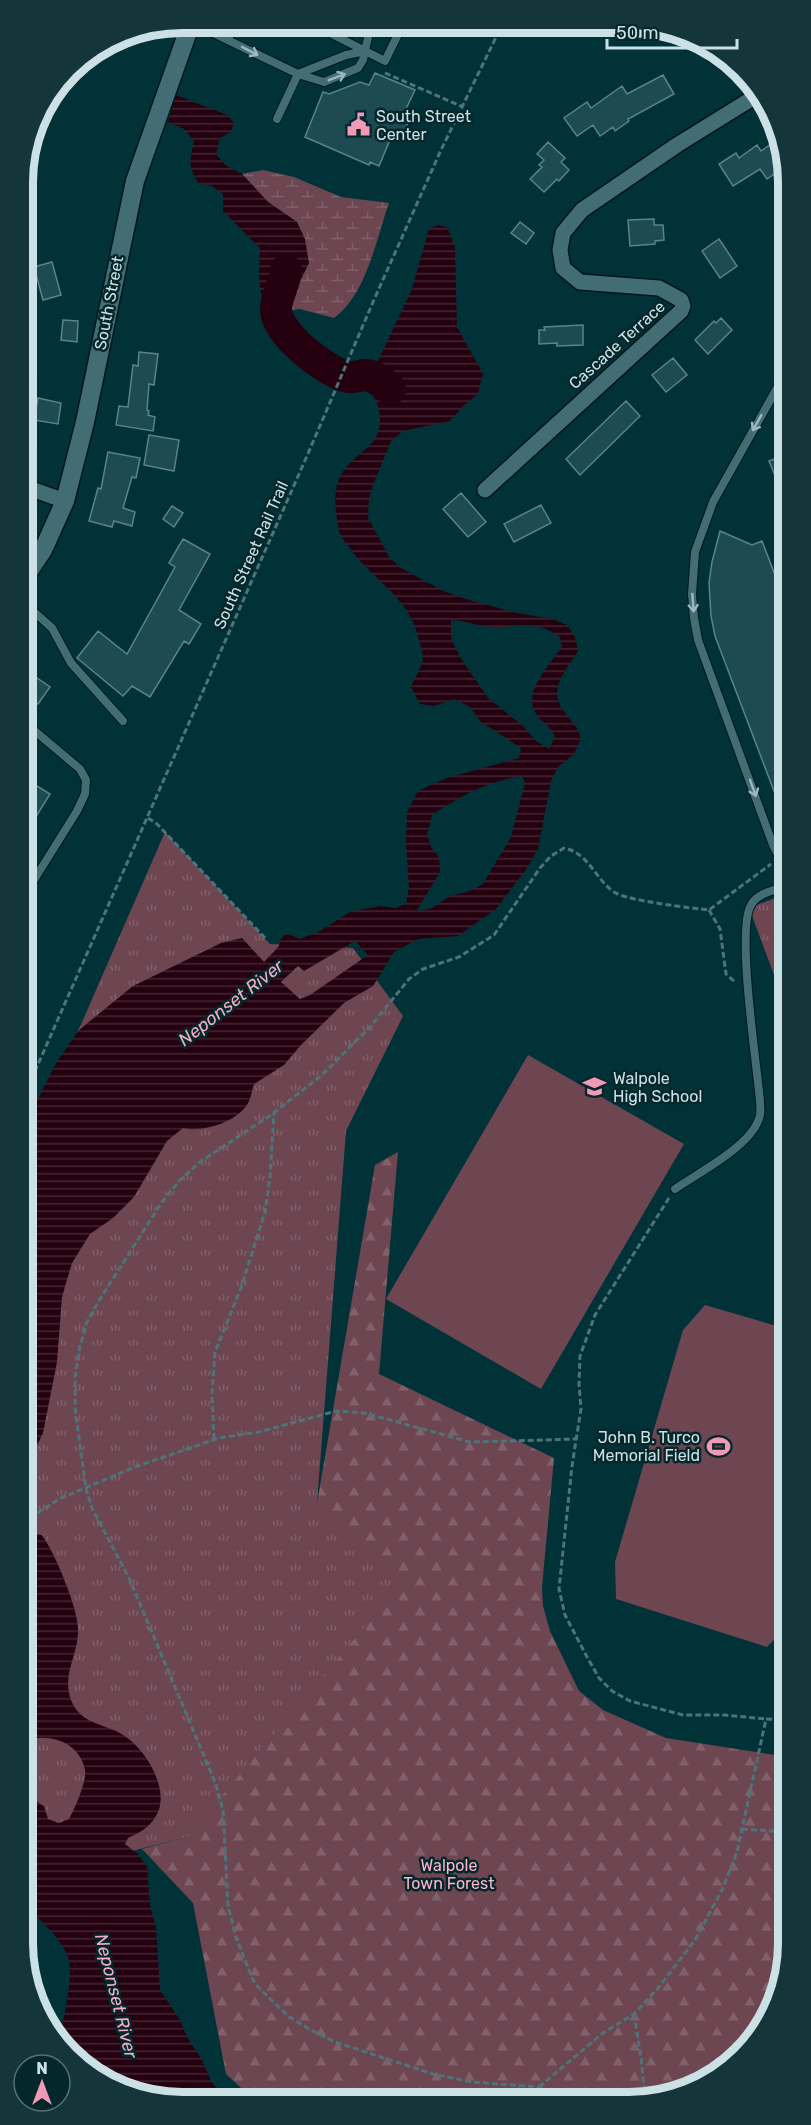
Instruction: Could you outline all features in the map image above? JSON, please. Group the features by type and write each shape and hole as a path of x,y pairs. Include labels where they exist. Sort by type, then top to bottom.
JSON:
{"street":[{"name":"South Street","path":"33,566 43,550 65,501 85,422 135,181 187,33"},
{"name":"Cascade Terrace","path":"485,490 681,312 683,306 681,300 659,288 580,282 563,268 560,250 562,233 582,210 677,145 752,99"},
{"path":"33,490 65,501"}],"lane":[{"path":"213,33 298,74 324,82 358,68 363,60 369,33"},
{"path":"229,33 229,40"},
{"path":"330,33 385,61 399,33"},
{"path":"277,119 298,74 346,55 365,51"},
{"path":"778,386 713,502 695,552 692,594 699,640 773,845 778,853"},
{"path":"33,611 52,628 71,663 123,721"},
{"path":"33,730 80,769 86,780 85,794 77,811 33,882"},
{"path":"675,1188 730,1152 750,1134 760,1117 746,974 747,915 751,904 758,896 778,889"}],"path":[{"name":"South Street Rail Trail","path":"33,1076 436,161 498,33"},
{"path":"385,61 380,70 463,107"},
{"path":"148,818 157,824 265,938"},
{"path":"555,2092 539,2087 472,2082 433,2074 335,2042 288,2016 257,1986 245,1965 228,1906 223,1810 214,1782 129,1578 92,1508 86,1489 75,1408 80,1346 87,1322 100,1299 162,1202 180,1180 217,1149 274,1112 330,1067 370,1027 409,979 423,969 459,957 494,935 540,868 551,856 564,848 575,850 616,894 710,910 759,872 778,863"},
{"path":"710,910 720,929 726,974 733,981 748,989"},
{"path":"214,1440 212,1393 215,1352 241,1288 265,1212 270,1178 274,1112"},
{"path":"675,1188 595,1315 580,1356 581,1409 572,1466 559,1589 565,1615 599,1678 612,1691 630,1701 683,1715 724,1715 778,1720"},
{"path":"33,1518 59,1499 135,1467 214,1440 259,1432 336,1411 365,1413 470,1442 577,1439"},
{"path":"539,2087 603,2033 634,2014 659,1987 695,1940 723,1888 737,1852 766,1719"},
{"path":"742,1829 778,1831"},
{"path":"634,2014 642,2056 644,2091"}],"green space":[{"path":"263,170 294,177 341,197 389,203 362,281 345,308 334,318 300,309 276,312 301,279 309,263 297,222 268,202 242,174"},
{"path":"165,832 270,944 353,948 403,1016 346,1131 317,1503 407,1577 187,1837 33,1876 33,1134"},
{"path":"778,897 778,986 751,913 754,906"},
{"path":"528,1055 684,1144 541,1389 386,1299"},
{"name":"Walpole Town Forest","path":"398,1152 379,1374 554,1458 542,1587 543,1606 550,1631 579,1691 603,1710 666,1738 778,1755 778,1953 770,1991 758,2018 747,2034 727,2055 703,2072 668,2087 629,2092 245,2092 226,2074 193,1903 142,1849 187,1837 317,1503 375,1165"},
{"name":"John B. Turco Memorial Field","path":"705,1305 778,1326 778,1635 767,1647 616,1599 615,1562 683,1330"}],"water":[{"path":"176,95 227,115 234,123 231,132 220,138 216,154 225,165 242,174 268,202 297,222 305,239 309,263 301,279 276,312 261,294 260,248 223,211 223,194 212,186 199,184 190,163 194,141 184,129 168,122"},
{"path":"438,225 447,227 455,247 457,327 483,374 478,394 450,421 403,431 391,441 369,498 368,518 389,557 401,568 443,591 517,613 553,619 567,625 575,637 578,651 561,678 557,692 561,707 577,729 581,739 574,754 558,767 551,781 538,849 527,868 496,909 458,936 418,939 394,952 373,986 344,1003 284,1065 254,1084 248,1103 236,1116 209,1127 183,1128 167,1141 134,1197 113,1218 90,1234 72,1263 62,1297 57,1362 43,1433 33,1454 33,1109 58,1060 79,1030 133,986 221,943 242,938 264,962 279,946 280,940 286,933 300,939 320,931 350,912 380,906 396,908 406,904 409,888 407,812 418,791 447,778 519,758 521,748 481,722 470,707 454,699 434,706 420,704 411,687 423,658 409,614 359,560 340,533 338,525 336,494 338,482 348,465 375,439 380,426 380,413 372,394 367,389 349,382 353,370 366,371 378,361 412,289 429,229","holes":["451,620 494,627 522,625 540,627 560,637 562,646 540,677 532,703 539,718 555,737 549,749 536,741 522,725 488,698 460,657 451,638","522,776 525,783 511,837 483,884 470,891 450,896 432,908 416,912 440,872 439,858 431,847 427,835 432,815 475,790","355,941 368,955 310,995 300,999 281,982 298,966 304,971"]},
{"path":"35,1534 42,1535 53,1555 66,1583 78,1623 77,1642 68,1682 71,1700 81,1715 119,1732 134,1743 149,1762 159,1784 161,1796 156,1816 147,1827 128,1838 125,1844 138,1854 147,1867 150,1905 156,1928 160,1990 180,2020 211,2081 220,2092 163,2091 116,2077 91,2061 61,2029 68,1997 70,1965 65,1950 33,1913 33,1799 44,1806 48,1819 59,1823 69,1819 82,1787 85,1770 77,1752 70,1746 53,1739 33,1739 33,1537"}],"building":[{"name":"South Street Center","path":"375,73 415,90 405,111 412,114 401,139 392,135 379,166 370,162 369,165 305,137 323,92 329,94 360,82 369,85"},
{"path":"663,75 674,94 628,119 629,121 615,131 613,127 600,136 593,125 577,136 564,118 587,102 591,108 622,86 627,94"},
{"path":"548,142 565,158 561,162 569,170 544,192 530,179 542,167 539,165 544,160 537,154"},
{"path":"771,144 774,149 777,172 767,179 760,169 733,186 719,164 736,153 739,158 757,145 761,151"},
{"path":"654,219 654,225 663,225 664,240 655,241 655,244 630,246 628,220"},
{"path":"520,222 534,233 526,244 511,233"},
{"path":"719,239 737,266 720,278 702,251"},
{"path":"52,262 61,295 43,300 34,267"},
{"path":"721,318 732,330 708,354 695,340 714,321 716,323"},
{"path":"63,320 78,321 77,342 61,340"},
{"path":"583,325 583,345 539,344 539,330 545,330 544,327"},
{"path":"139,352 158,354 154,385 149,384 147,410 148,415 155,417 153,431 116,425 119,406 128,407 133,365 138,366"},
{"path":"673,358 687,375 666,392 652,375"},
{"path":"38,398 61,403 58,424 34,420"},
{"path":"626,401 640,416 580,475 566,459"},
{"path":"149,435 179,440 174,471 144,465"},
{"path":"108,452 140,458 136,478 132,477 123,508 135,512 132,526 114,521 112,527 89,521 98,488 101,489"},
{"path":"778,458 778,483 769,461"},
{"path":"461,493 486,522 468,537 443,509"},
{"path":"541,505 551,523 514,542 504,524"},
{"path":"172,506 183,513 174,527 163,519"},
{"path":"720,531 752,545 762,541 778,583 778,802 715,636 709,583"},
{"path":"183,539 210,554 179,610 201,624 189,644 184,641 150,697 132,686 123,696 77,658 98,631 127,654 175,567 169,563"},
{"path":"33,675 50,687 38,704 33,700"},
{"path":"33,784 50,794 33,821"}],"waterway":[{"name":"Neponset River","path":"286,270 276,310 278,320 293,340 316,360 339,374 348,377 370,376 390,389"}],"place":[{"name":"South Street Center","path":"358,125"},
{"name":"Walpole High School","path":"595,1087"},
{"name":"John B. Turco Memorial Field","path":"718,1446"}]}
